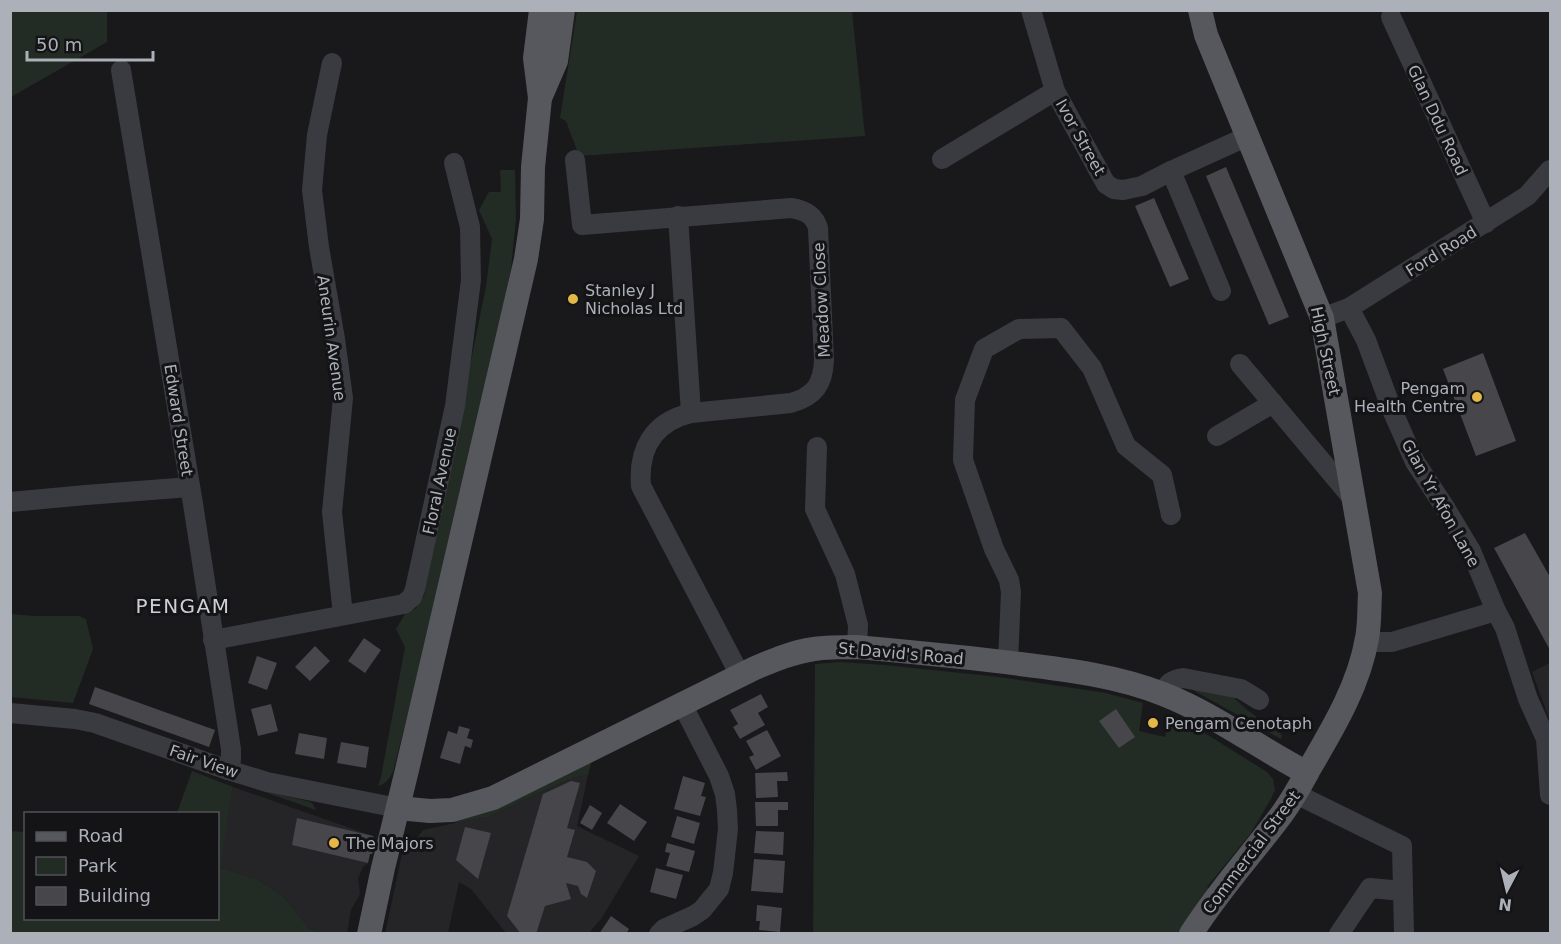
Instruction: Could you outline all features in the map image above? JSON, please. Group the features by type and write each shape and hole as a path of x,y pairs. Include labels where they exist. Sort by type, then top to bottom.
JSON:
{"main road":[{"name":"High Street","path":"1200,10 1206,35 1322,318 1370,593 1367,639"},
{"path":"369,933 382,867 398,808 526,260 532,219 533,167 540,98 556,61 545,14"},
{"name":"Commercial Street","path":"1191,933 1302,783 1345,704 1367,639"},
{"name":"St David's Road","path":"398,808 430,811 452,810 493,798 740,675 784,656 812,649 856,647 1008,662 1118,679 1162,693 1195,708 1302,783"}],"street":[{"name":"Ivor Street","path":"1031,10 1055,91 1106,184 1114,189 1124,190 1142,186 1248,136"},
{"name":"Glan Ddu Road","path":"1391,17 1486,223"},
{"name":"Aneurin Avenue","path":"332,63 317,135 312,190 343,398 332,512 343,615"},
{"name":"Edward Street","path":"121,70 231,749 228,770"},
{"path":"942,159 1055,91"},
{"name":"Meadow Close","path":"575,160 582,225 791,208 799,209 816,221 824,360 822,379 817,388 791,403 690,413 680,416 657,430 651,437 641,460 641,486 740,675"},
{"name":"Floral Avenue","path":"213,640 404,603 412,597 455,406 471,280 470,227 454,163"},
{"name":"Ford Road","path":"1322,318 1349,308 1486,223 1527,196 1551,170"},
{"path":"1171,171 1221,291"},
{"path":"678,216 690,413"},
{"name":"Glan Yr Afon Lane","path":"1349,308 1366,340 1392,410 1415,462 1471,551 1504,628 1528,699 1546,739 1551,795"},
{"path":"1008,662 1011,592 1009,580 994,549 963,460 965,400 984,349 1019,329 1061,328 1092,368 1126,446 1162,475 1171,515"},
{"path":"1240,364 1354,500"},
{"path":"1217,436 1273,403"},
{"path":"817,447 815,509 845,574 858,625 856,647"},
{"path":"10,502 190,487"},
{"path":"1367,639 1392,642 1496,611"},
{"path":"1162,693 1169,682 1183,678 1241,689 1259,700"},
{"path":"659,933 702,910 720,889 728,829 725,794 719,777 682,705"},
{"name":"Fair View","path":"10,712 95,723 267,782 398,808"},
{"path":"1302,783 1402,846 1404,933"},
{"path":"1339,933 1370,888 1403,891"}],"shaded area":[{"path":"1550,663 1550,721 1532,672"},
{"path":"588,775 577,826 639,856 601,919 589,933 506,933 471,889 459,882 448,933 385,934 403,849 410,847 423,830 488,817 572,778"},
{"path":"233,787 373,836 376,841 368,863 363,867 358,878 360,894 351,910 347,933 321,933 309,928 285,898 257,879 219,868"}],"green space":[{"path":"11,10 107,11 107,42 11,97"},
{"path":"577,11 852,11 865,136 579,156 566,121 560,118"},
{"path":"500,170 515,170 516,219 511,269 495,349 433,614 393,772 387,781 378,786 405,647 396,629 405,614 415,609 424,596 486,286 492,239 479,210 489,192 501,192"},
{"path":"11,614 79,616 86,619 93,649 73,703 11,697"},
{"path":"839,662 999,677 1106,693 1143,703 1139,731 1165,737 1170,714 1184,720 1267,772 1273,779 1275,790 1251,833 1207,887 1210,889 1179,933 813,934 815,664"},
{"path":"1182,684 1231,695 1282,735 1281,739"},
{"path":"592,759 588,775 572,778 488,817 455,823 454,819"},
{"path":"192,771 233,787 220,868 257,879 285,898 309,928 321,933 11,933 11,831 24,832 24,920 219,920 219,812 177,812"},
{"path":"259,790 307,801 312,803 316,810"}],"building":[{"path":"1226,167 1289,317 1269,325 1206,176"},
{"path":"1154,198 1189,279 1170,287 1135,206"},
{"name":"Pengam Health Centre","path":"1483,353 1516,441 1476,456 1443,369"},
{"path":"1525,533 1550,577 1550,650 1494,548"},
{"path":"364,638 381,650 365,673 348,661"},
{"path":"315,646 330,661 310,681 295,667"},
{"path":"257,656 277,663 267,690 248,683"},
{"path":"95,687 215,730 209,747 89,704"},
{"path":"761,694 768,707 758,713 765,725 740,739 733,727 738,724 730,710"},
{"path":"271,704 278,731 258,736 251,709"},
{"path":"1116,709 1135,737 1119,748 1099,721"},
{"path":"459,726 470,729 467,738 473,740 471,748 465,746 460,764 440,758 448,731 457,734"},
{"path":"767,730 781,756 756,770 749,757 754,755 746,741"},
{"path":"299,733 327,738 324,759 295,754"},
{"path":"341,742 369,747 366,768 337,763"},
{"path":"787,772 788,781 777,781 778,797 756,798 755,773"},
{"path":"683,776 705,783 701,796 706,797 700,816 674,809"},
{"path":"571,781 580,783 567,828 575,830 567,857 587,862 596,871 587,898 581,894 578,886 566,883 571,899 545,906 536,934 521,934 507,916 543,794"},
{"path":"755,802 788,802 788,810 778,810 778,826 756,826"},
{"path":"620,804 647,822 634,841 607,823"},
{"path":"590,805 602,813 592,830 580,823"},
{"path":"677,816 700,823 694,844 671,837"},
{"name":"The Majors","path":"297,818 373,836 376,841 368,863 292,845"},
{"path":"465,827 491,833 478,879 456,860"},
{"path":"756,831 784,832 783,855 754,853"},
{"path":"667,843 695,851 689,872 666,866 670,853 665,852"},
{"path":"754,859 785,861 783,893 751,891"},
{"path":"656,868 683,875 676,899 650,892"},
{"path":"757,905 782,908 780,932 759,930 760,921 756,921"},
{"path":"611,916 629,929 626,934 599,934"}],"place":[{"name":"Stanley J Nicholas Ltd","path":"573,299"},
{"name":"Pengam Health Centre","path":"1477,397"},
{"name":"Pengam Cenotaph","path":"1153,723"},
{"name":"The Majors","path":"334,843"}],"district":[{"name":"PENGAM","path":"183,606"}]}
